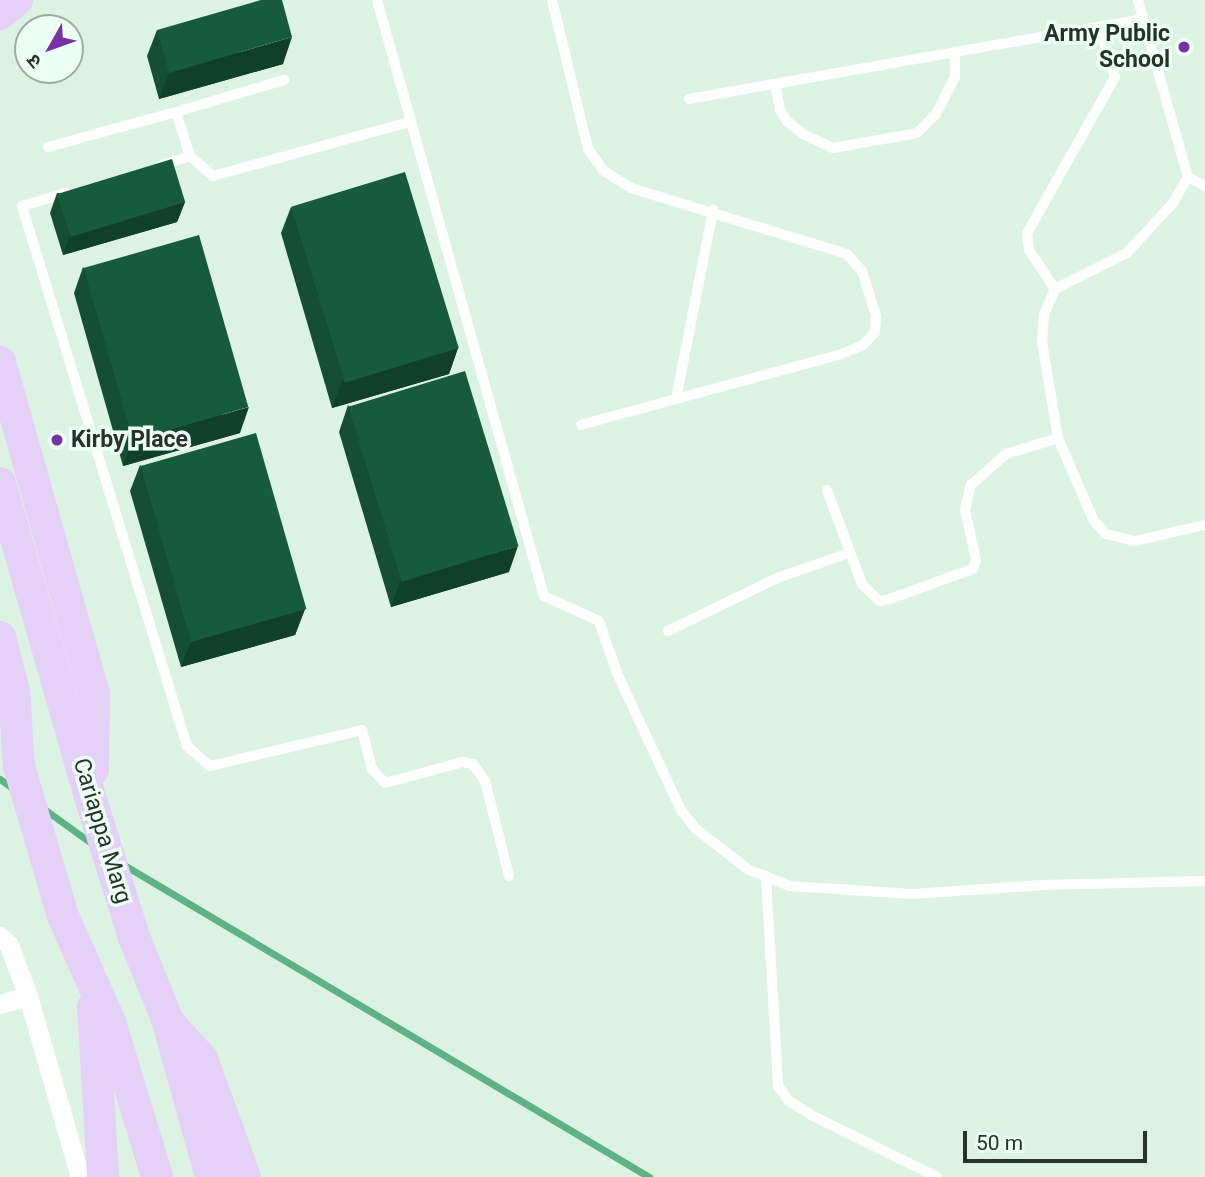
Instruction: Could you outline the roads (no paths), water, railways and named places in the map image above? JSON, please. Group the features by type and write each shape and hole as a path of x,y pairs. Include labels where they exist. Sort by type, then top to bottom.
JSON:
{"main road":[{"path":"0,14 17,0"},
{"path":"0,362 94,694 92,803"},
{"name":"Cariappa Marg","path":"0,483 92,803 134,936 167,1020 211,1177"},
{"path":"0,637 14,691 19,766 63,916 110,1022 157,1177"},
{"path":"0,734 19,766"},
{"path":"92,981 103,1177"},
{"path":"167,1020 202,1059 245,1177"}],"street":[{"path":"0,936 9,945 28,996 79,1177"},
{"path":"0,1004 28,996"}],"lane":[{"path":"377,0 409,122 544,596 599,621 617,673 681,810 716,848 790,886 912,894 1205,881"},
{"path":"552,0 588,149 604,171 631,188 713,210 847,254 863,271 876,316 875,332 863,345 842,354 581,425"},
{"path":"1138,0 1188,177 1173,203 1127,253 1055,289 1044,315 1042,342 1058,438 1090,512 1106,534 1135,541 1205,525"},
{"path":"689,99 1143,19"},
{"path":"1055,289 1029,250 1027,233 1115,77 1099,27"},
{"path":"775,84 780,110 795,128 820,144 845,146 917,133 936,114 955,77 955,52"},
{"path":"48,148 284,79"},
{"path":"176,112 190,156 213,176 409,122"},
{"path":"151,168 190,156"},
{"path":"1188,177 1205,186"},
{"path":"74,191 22,206 187,746 210,766 362,730 372,769 385,783 463,762 473,764 485,781 509,876"},
{"path":"676,399 713,210"},
{"path":"827,490 862,584 879,601 964,576 976,560 965,510 971,485 1006,454 1058,438"},
{"path":"668,631 777,578 849,553"},
{"path":"766,876 778,1086 789,1101 811,1115 937,1177"}],"waterway":[{"path":"0,779 14,789"},
{"path":"44,809 94,845"},
{"path":"124,865 649,1177"}],"place":[{"name":"Army Public School","path":"1184,47"},
{"name":"Kirby Place","path":"57,440"}]}
